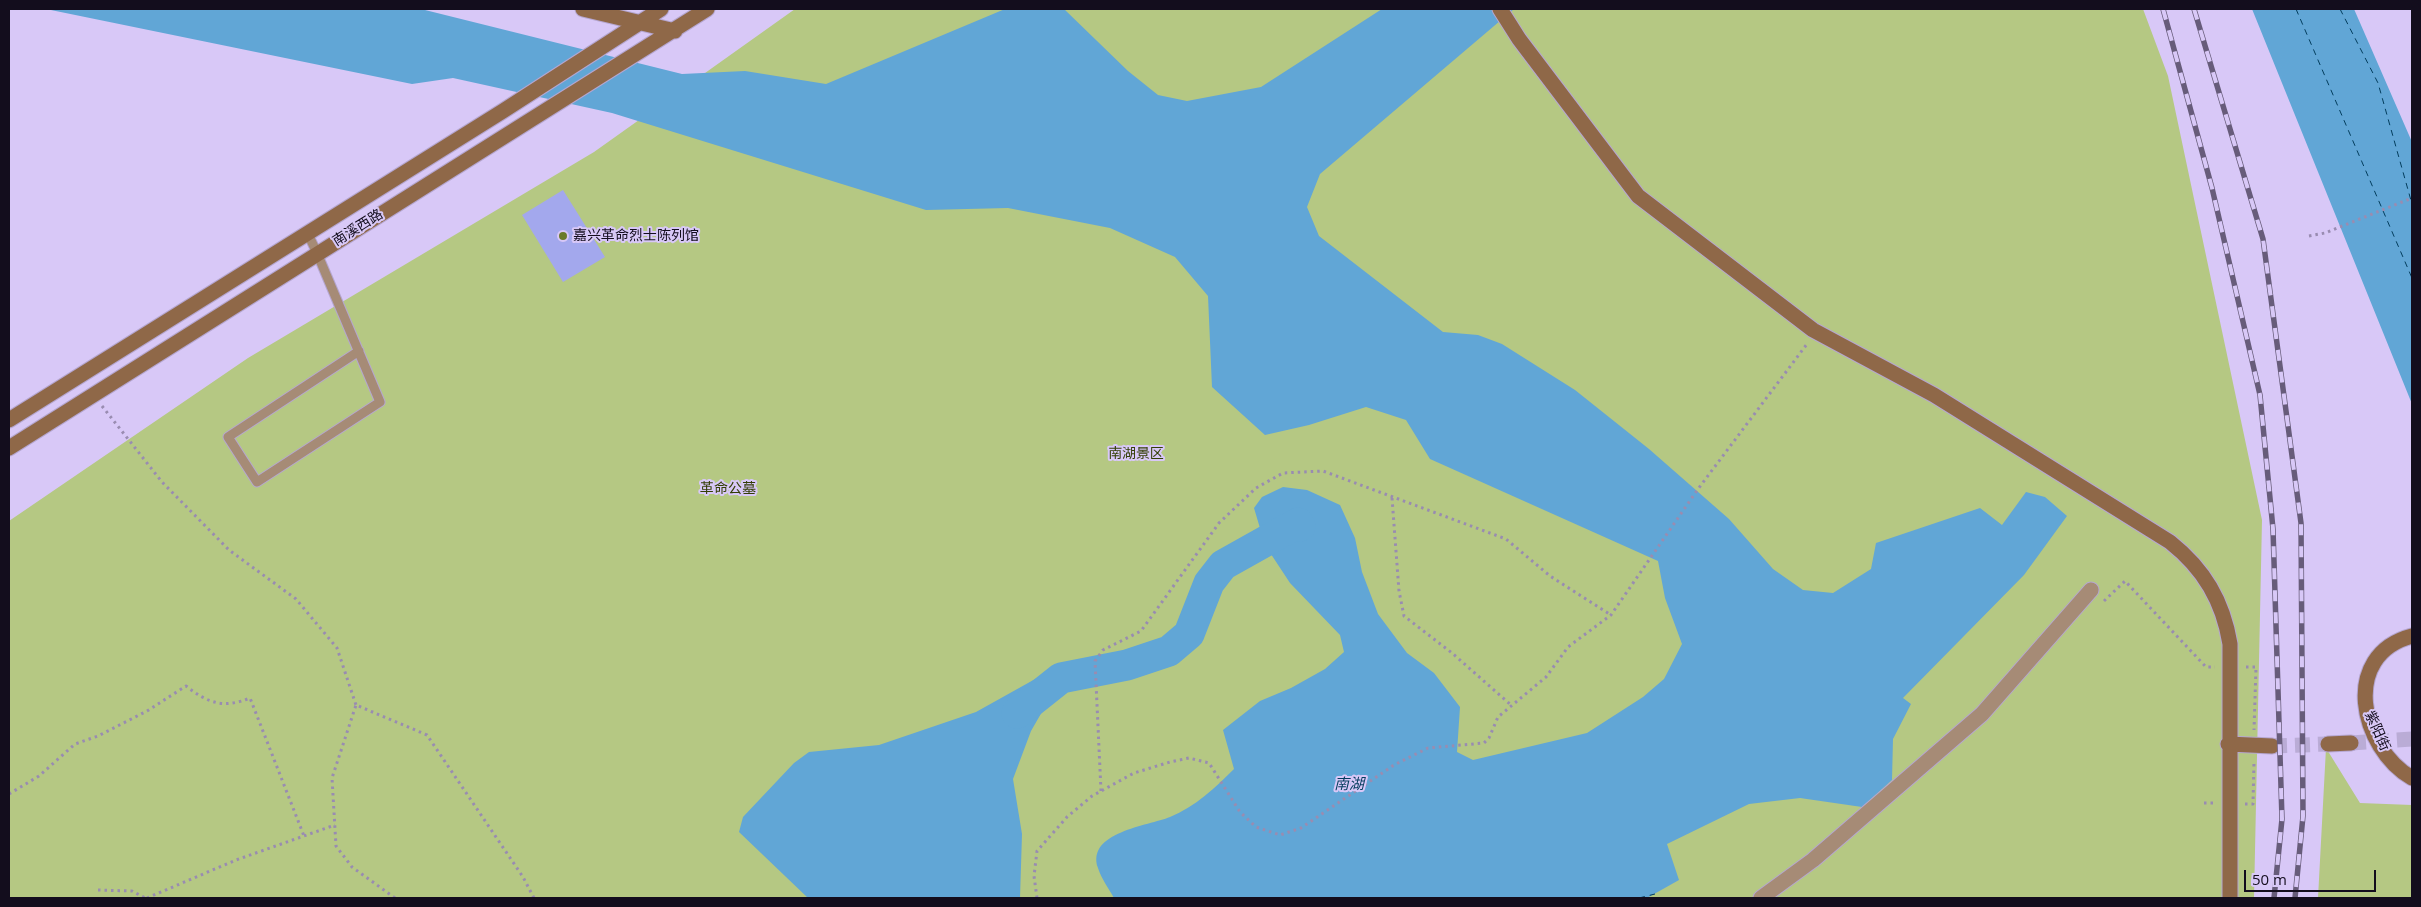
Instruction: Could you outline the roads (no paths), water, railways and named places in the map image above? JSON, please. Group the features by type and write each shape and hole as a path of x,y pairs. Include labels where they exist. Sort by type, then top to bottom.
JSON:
{"main road":[{"path":"583,9 675,31"},
{"name":"南溪西路","path":"9,420 503,111 661,9"},
{"name":"南溪西路","path":"9,448 317,253 675,31 707,9"},
{"path":"1500,9 1519,39 1638,196 1816,332 1934,394 2170,542 2190,559 2215,594 2227,627 2230,644 2228,744 2230,898"},
{"name":"紫阳街","path":"2412,636 2386,647 2374,660 2368,672 2365,689 2368,714 2381,745 2393,762 2412,778"},
{"name":"紫阳街","path":"2328,744 2351,743"},
{"path":"2228,744 2272,746"}],"street":[{"path":"1761,898 1813,860 1982,714 2091,590"}],"lane":[{"path":"307,232 317,253 359,352 380,402 257,482 228,437 359,352"}],"water":[{"name":"南湖","path":"46,9 421,9 682,74 745,71 826,84 1005,9 1064,9 1128,71 1158,95 1187,101 1261,87 1382,9 1514,9 1320,174 1307,207 1319,236 1443,332 1478,335 1502,344 1575,390 1649,449 1729,519 1773,569 1803,590 1833,593 1871,569 1876,543 1980,508 2002,525 2026,492 2045,497 2067,516 2024,575 1903,698 1911,704 1893,739 1892,780 1862,807 1800,798 1749,804 1667,844 1679,880 1647,898 1114,898 1098,868 1097,856 1101,846 1121,832 1179,813 1205,796 1234,769 1223,730 1260,701 1291,688 1325,669 1344,652 1340,635 1290,583 1265,545 1254,508 1262,497 1283,487 1307,490 1340,505 1355,538 1362,572 1378,614 1407,653 1434,673 1460,707 1457,752 1473,760 1587,733 1643,697 1664,679 1682,644 1665,598 1658,561 1430,459 1406,420 1366,407 1309,425 1265,435 1212,387 1208,296 1175,257 1110,228 1008,208 926,210 612,113 453,78 412,84"},
{"path":"2252,9 2354,9 2412,142 2412,404"},
{"path":"1037,678 1054,691 1031,731 1013,779 1022,834 1020,898 808,898 739,832 743,817 794,763 809,752 879,745 976,712"}],"waterway":[{"path":"1017,713 1061,678 1127,665 1169,651 1189,634 1209,583 1223,565 1298,523 1300,526"}],"tunnel":[{"path":"2351,743 2412,739"},
{"path":"2272,746 2328,744"}],"railway":[{"path":"2163,9 2212,188 2260,395 2273,529 2282,819 2274,898"},
{"path":"2194,9 2263,239 2301,523 2303,816 2295,898"}],"place":[{"name":"嘉兴革命烈士陈列馆","path":"563,236"}],"park label":[{"name":"南湖景区","path":"1136,454"},
{"name":"革命公墓","path":"728,489"}]}
